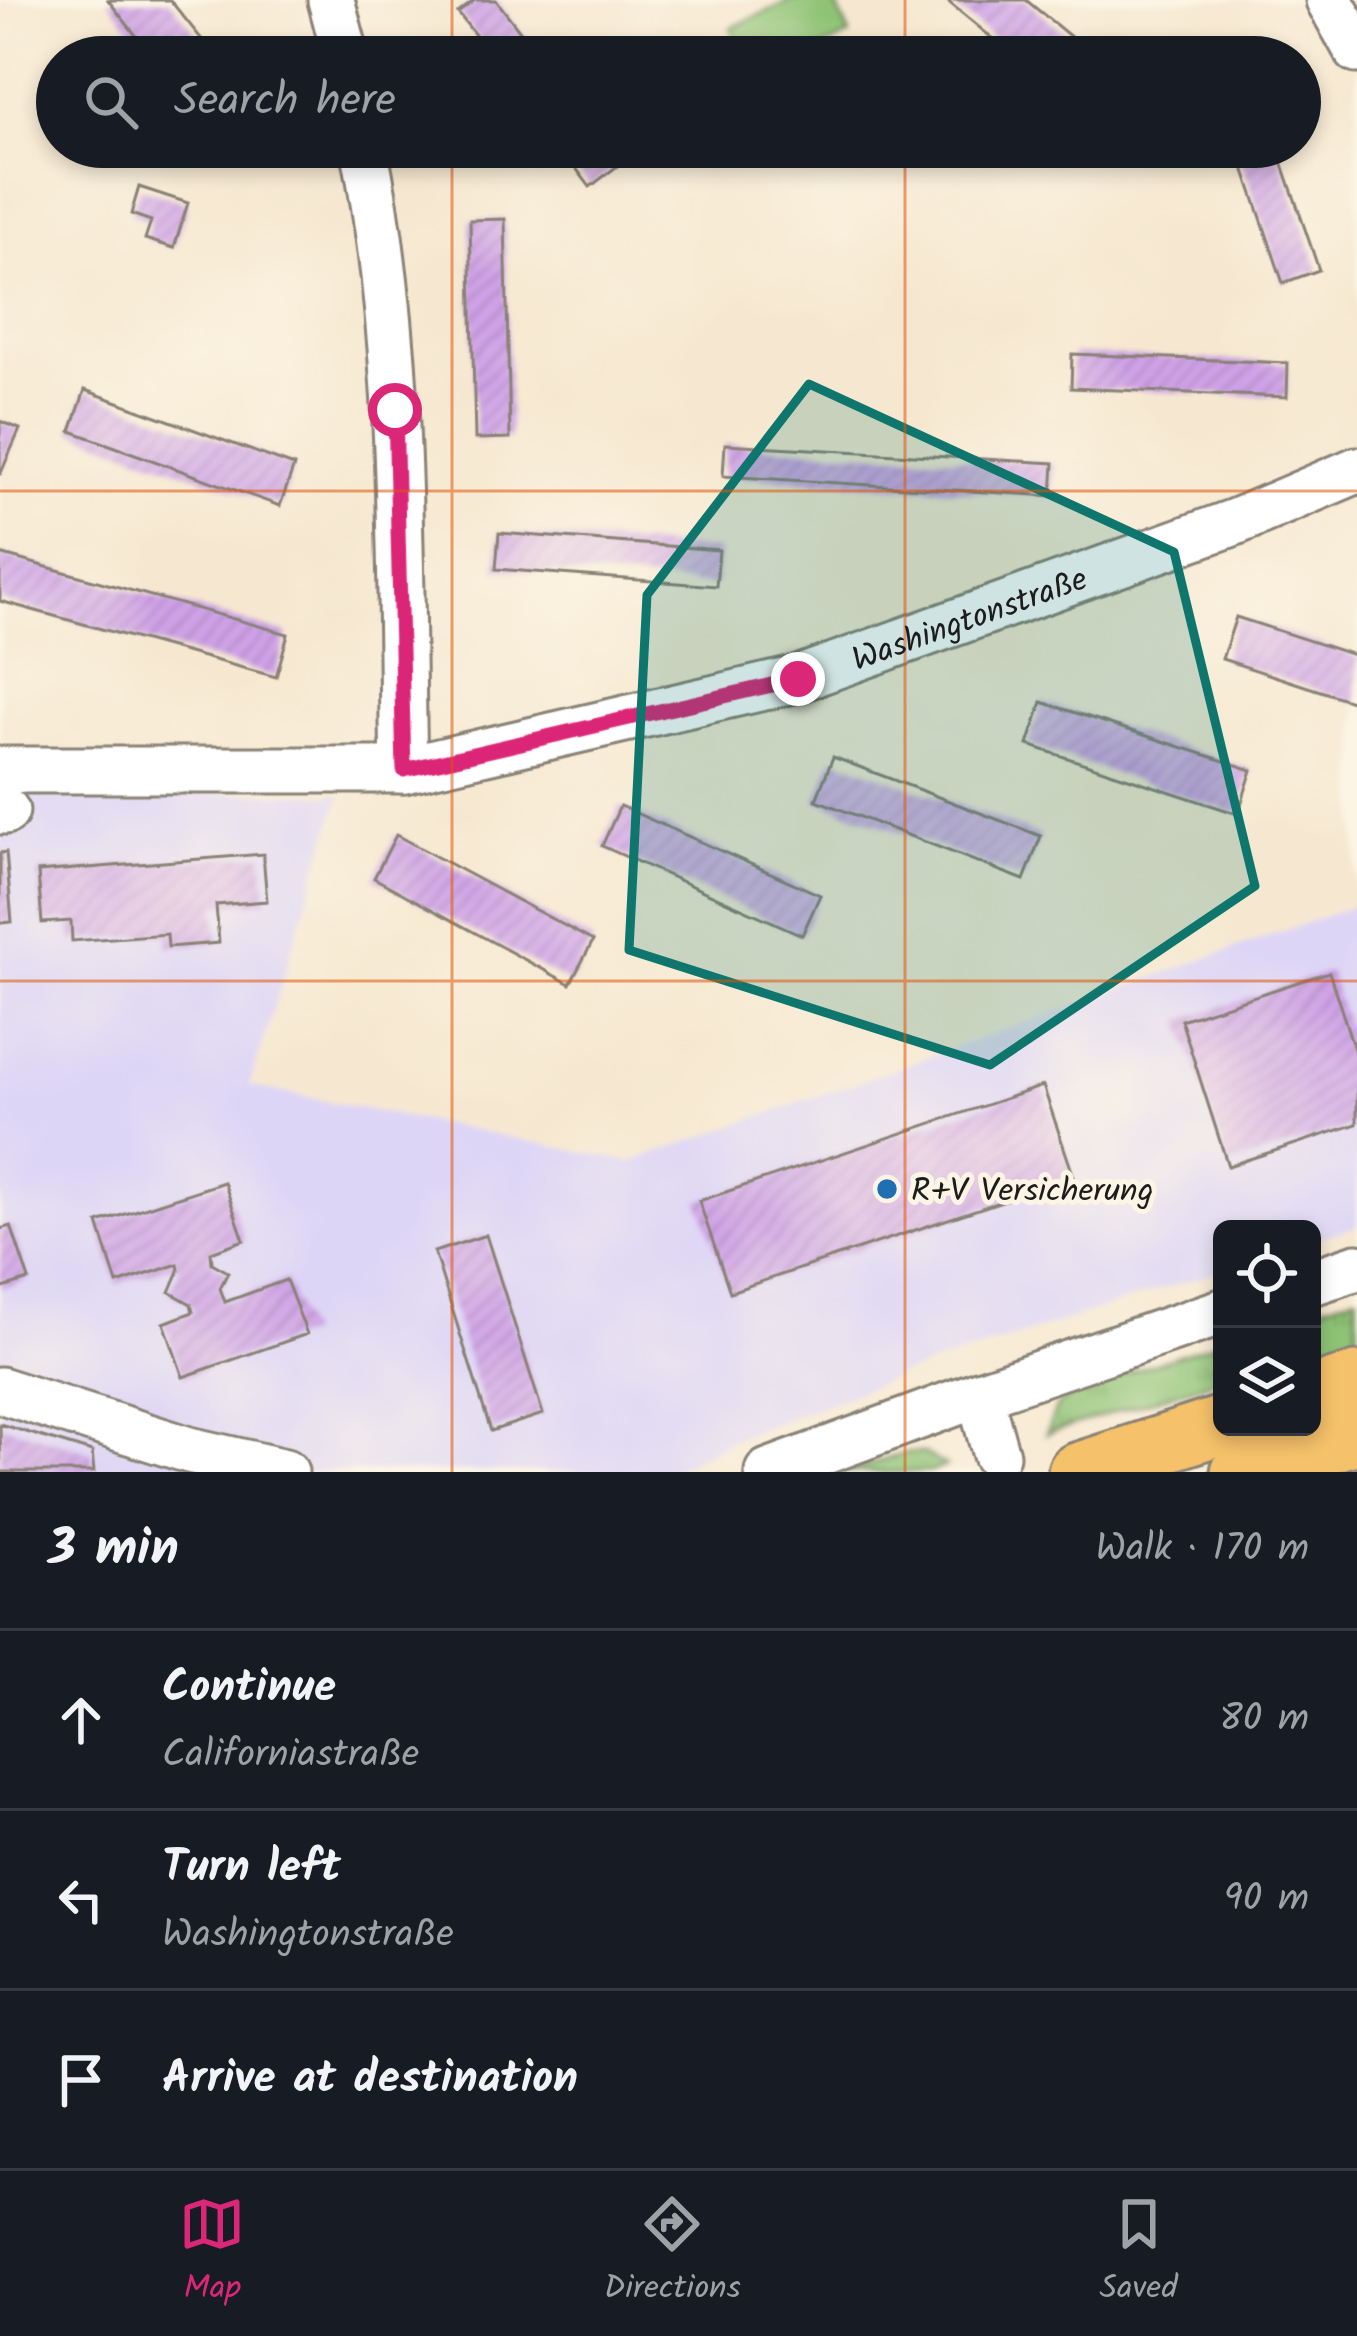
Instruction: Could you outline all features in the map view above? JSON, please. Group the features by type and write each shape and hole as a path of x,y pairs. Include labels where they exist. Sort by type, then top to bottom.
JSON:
{"main road":[{"path":"1321,1393 1357,1381"},
{"path":"1081,1471 1213,1428"},
{"path":"1240,1472 1357,1435"}],"street":[{"path":"331,0 340,36"},
{"path":"1329,0 1357,50"},
{"path":"369,168 395,410 404,770"},
{"name":"Washingtonstraße","path":"2,797 404,770 798,679 1235,522 1357,470"},
{"path":"1321,1279 1357,1267"},
{"path":"768,1472 1213,1315"},
{"path":"0,1390 189,1450 285,1472"},
{"path":"979,1394 996,1455"}],"highlighted area":[{"path":"809,384 1174,552 1255,886 990,1065 629,950 647,595"}],"shaded area":[{"path":"0,788 341,795 249,1086 632,1162 1357,905 1357,1226 1321,1237 1321,1220 1213,1220 1213,1273 903,1374 736,1438 666,1472 0,1472"}],"green space":[{"path":"792,0 834,0 850,35 735,36 731,28"},
{"path":"1357,1294 1357,1337 1321,1348 1321,1306"},
{"path":"1213,1343 1213,1381 1046,1434 1057,1406 1077,1390"},
{"path":"907,1453 923,1453 946,1466 930,1472 844,1472"}],"building":[{"path":"108,0 170,0 199,36 136,36"},
{"path":"475,0 496,0 524,36 476,36 458,13"},
{"path":"946,0 1026,0 1070,36 990,36"},
{"path":"576,168 615,168 590,187"},
{"path":"1244,168 1284,168 1319,270 1283,283"},
{"path":"139,187 188,203 174,248 145,239 151,221 131,214"},
{"path":"505,219 510,438 475,439 470,220"},
{"path":"1072,354 1288,363 1287,397 1071,388"},
{"path":"85,390 294,466 280,506 71,431"},
{"path":"0,421 20,429 0,475"},
{"path":"725,444 1054,463 1052,496 723,476"},
{"path":"499,533 719,550 716,586 496,569"},
{"path":"0,554 288,634 276,677 0,601"},
{"path":"1236,617 1357,656 1357,703 1222,659"},
{"path":"1042,702 1252,770 1238,814 1028,745"},
{"path":"833,757 1041,836 1024,880 816,800"},
{"path":"620,806 820,895 802,935 602,846"},
{"path":"396,835 593,941 570,984 374,878"},
{"path":"6,852 12,922 0,923 0,853"},
{"path":"263,854 267,901 216,905 219,943 168,947 167,934 72,941 71,921 42,923 38,872"},
{"path":"1329,972 1357,1058 1357,1124 1228,1166 1181,1020"},
{"name":"R+V Versicherung","path":"1043,1086 1074,1177 730,1292 699,1201"},
{"path":"224,1182 244,1240 211,1252 212,1263 228,1272 220,1288 225,1302 286,1280 307,1334 183,1377 164,1323 193,1312 191,1304 170,1292 178,1264 117,1284 98,1223"},
{"path":"11,1226 29,1280 0,1289 0,1229"},
{"path":"486,1235 543,1414 491,1431 434,1252"},
{"path":"0,1424 92,1452 94,1472 1,1472"}],"place":[{"name":"R+V Versicherung","path":"887,1189"}],"route":[{"path":"395,410 404,770 798,679"}]}
